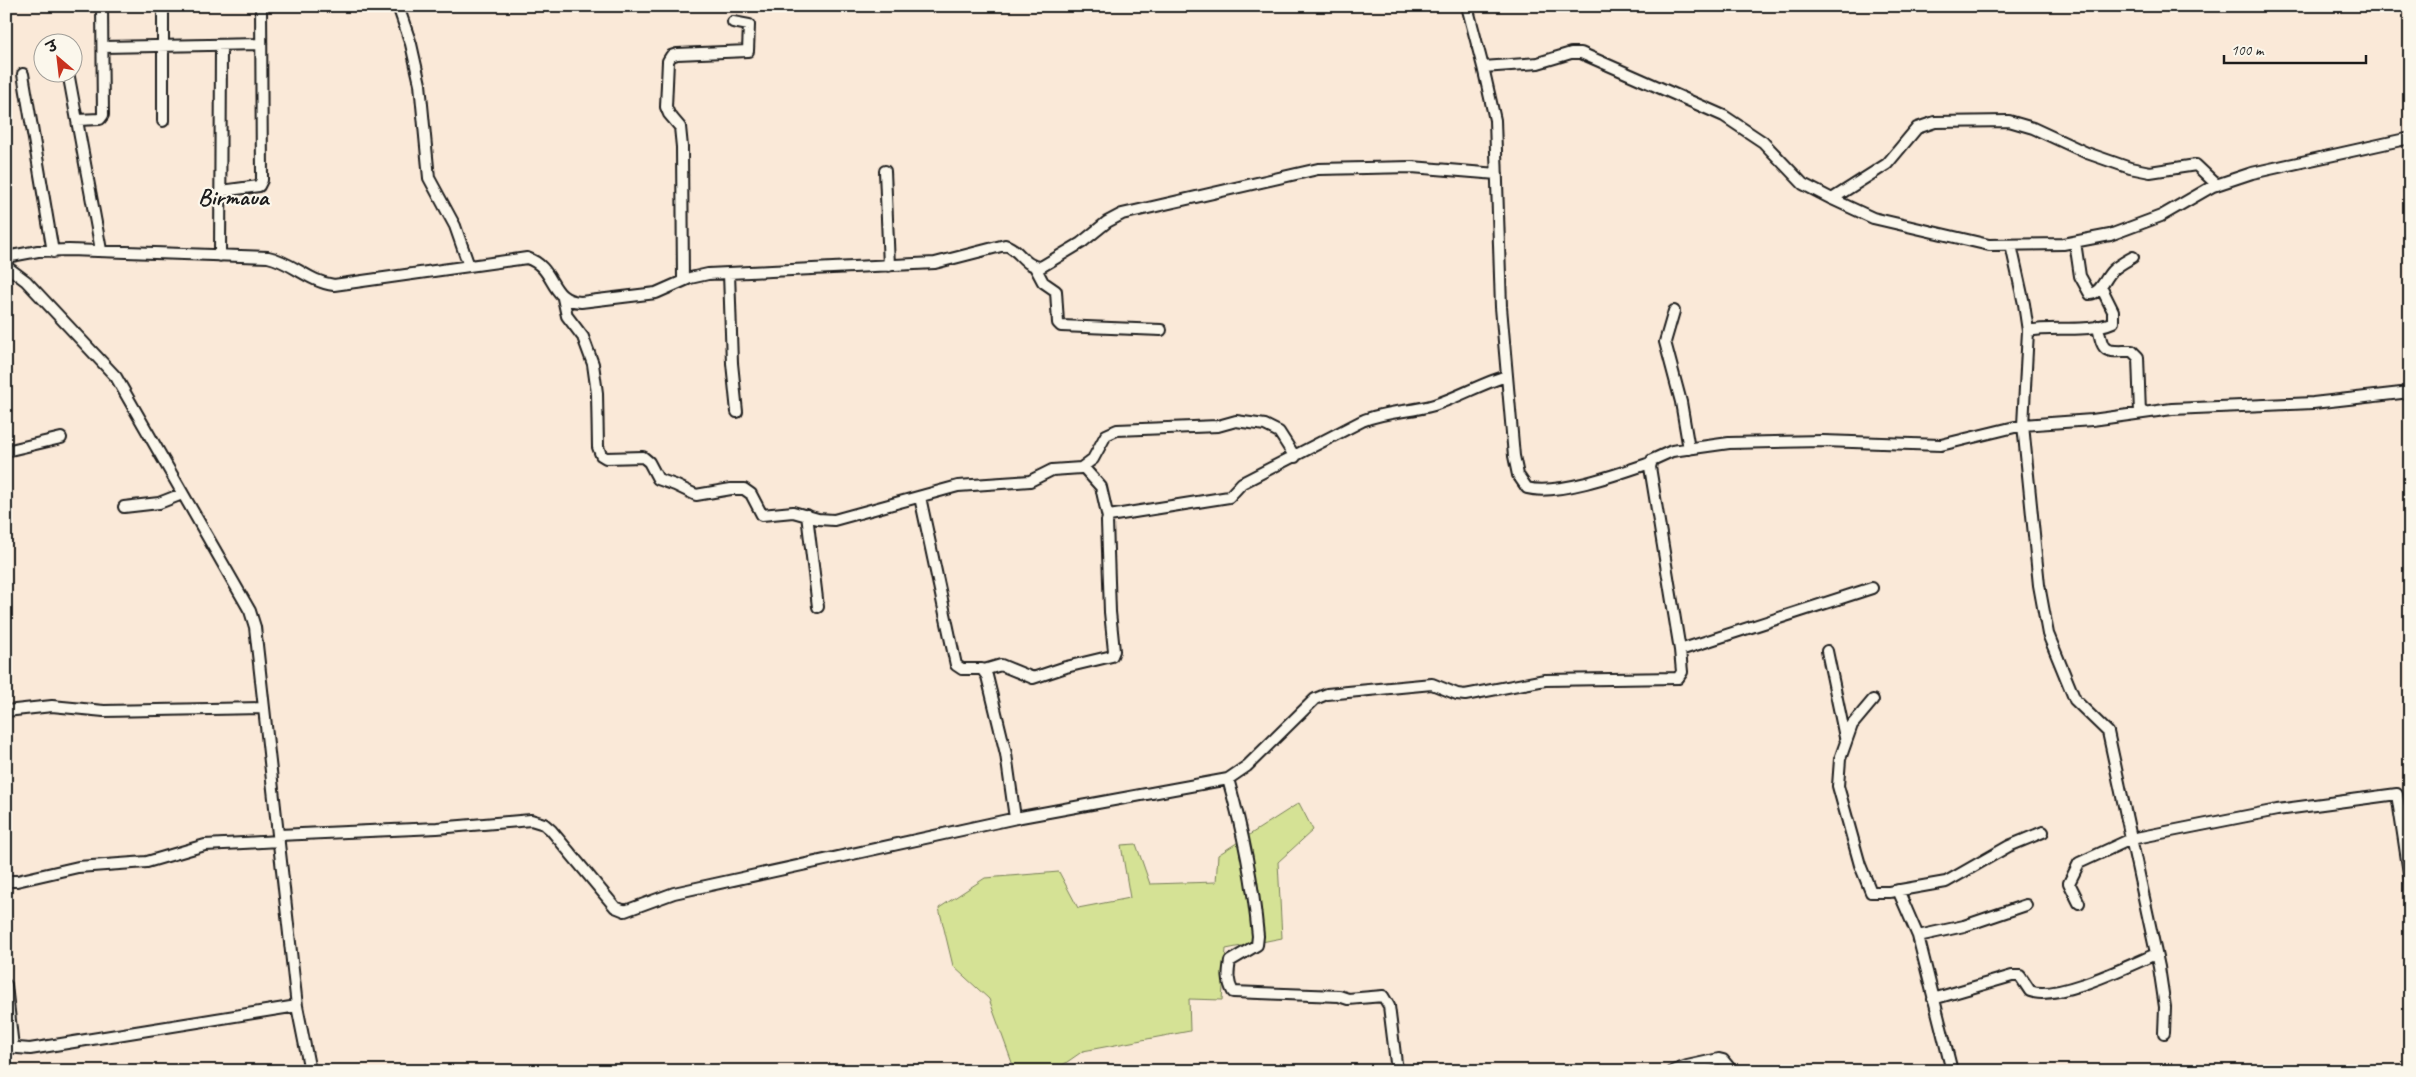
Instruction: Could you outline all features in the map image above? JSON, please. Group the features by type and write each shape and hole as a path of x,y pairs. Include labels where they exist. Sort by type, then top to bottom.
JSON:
{"street":[{"path":"77,120 97,120 103,117 102,6"},
{"path":"163,6 163,121"},
{"path":"221,191 252,188 259,186 262,180 261,6"},
{"path":"398,6 411,44 420,84 429,178 455,226 469,266"},
{"path":"1467,6 1484,67 1495,120 1501,307 1516,468 1520,481 1527,488 1542,489 1591,482 1650,463 1663,454 1729,443 1823,441 1941,446 2023,425 2140,414 2172,409 2313,403 2410,392"},
{"path":"683,281 682,147 680,126 669,114 666,107 668,61 670,56 676,54 748,52 749,25 733,22"},
{"path":"103,47 261,44"},
{"path":"220,256 221,46"},
{"path":"1484,67 1538,63 1571,52 1582,53 1724,116 1763,142 1803,184 1832,199 1883,220 1989,245 2063,244 2110,235 2160,216 2217,185 2252,173 2410,138"},
{"path":"23,74 53,252"},
{"path":"70,82 101,250"},
{"path":"1832,199 1887,164 1917,128 1935,122 2009,122 2033,128 2087,153 2130,168 2150,172 2196,165 2217,185"},
{"path":"1035,267 1051,263 1081,243 1107,222 1122,214 1296,173 1318,169 1412,167 1497,174"},
{"path":"885,171 889,266"},
{"path":"2075,242 2080,276 2086,290 2092,294 2101,287 2111,272 2133,257"},
{"path":"2011,244 2028,331 2026,336 2023,425 2039,585 2048,634 2075,700 2108,732 2156,954 2165,1007 2164,1033"},
{"path":"563,298 570,302 581,302 640,296 669,289 699,275 935,263 1005,245 1011,247 1028,264 1035,267 1044,282 1056,291 1058,320 1061,326 1162,330"},
{"path":"6,257 38,251 101,250 268,257 282,260 314,281 322,284 349,284 512,258 535,260 548,274 563,298 567,316 581,333 593,364 597,393 598,447 600,455 606,458 643,457 649,462 658,480 675,485 696,495 731,489 744,489 751,494 762,515 793,512 826,520 844,518 958,486 1030,482 1052,470 1084,468 1101,487 1108,518 1110,612 1114,651 1112,656 1066,667 1033,678 1001,665 984,670 979,668 962,669 956,664 920,497"},
{"path":"6,266 26,281 116,377 250,611 254,627 264,708 297,1006 310,1071"},
{"path":"729,273 732,363 737,412"},
{"path":"2028,331 2098,326 2113,322 2113,311 2101,287"},
{"path":"1674,311 1665,342 1681,402 1689,449"},
{"path":"2098,326 2101,344 2105,350 2110,352 2132,351 2138,358 2140,414"},
{"path":"1108,518 1114,514 1226,498 1242,483 1369,418 1434,405 1487,382 1507,376"},
{"path":"1081,468 1093,459 1106,435 1117,430 1218,426 1234,422 1265,425 1274,428 1295,457"},
{"path":"6,451 61,438"},
{"path":"6,881 17,881 78,868 147,862 205,844 250,844 279,838 531,820 551,830 615,907 625,911 674,893 1015,818 1228,780 1247,766 1294,722 1307,706 1322,695 1432,684 1457,694 1465,694 1545,680 1674,679 1681,675 1682,672 1680,650 1663,554 1650,463"},
{"path":"124,506 158,503 182,494"},
{"path":"807,515 818,608"},
{"path":"1680,650 1872,588"},
{"path":"1826,651 1846,742"},
{"path":"984,670 1006,754 1015,818"},
{"path":"1873,700 1852,725 1840,759 1838,786 1865,883 1871,892 1898,890 1946,882 2009,846 2043,832"},
{"path":"6,711 52,706 104,710 264,708"},
{"path":"1228,780 1240,821 1251,873 1258,936 1257,945 1230,960 1229,983 1233,992 1339,996 1348,999 1383,996 1389,1006 1398,1071"},
{"path":"2079,903 2069,883 2079,862 2131,839 2277,810 2397,794 2410,880"},
{"path":"1898,890 1918,936 1952,1071"},
{"path":"1918,936 1964,926 2026,905"},
{"path":"1933,999 2012,976 2020,976 2030,991 2043,994 2090,982 2156,954"},
{"path":"6,986 9,1047 30,1049 297,1006"},
{"path":"1673,1071 1687,1066 1719,1060 1723,1060 1732,1071"}],"green space":[{"path":"1299,803 1313,830 1278,862 1282,938 1226,949 1222,1000 1189,999 1190,1031 1083,1051 1054,1071 1015,1071 989,999 953,966 939,908 985,878 1059,872 1078,908 1130,898 1121,845 1136,844 1150,884 1216,882 1218,855"}],"district":[{"name":"Birmaua","path":"233,197"}]}
